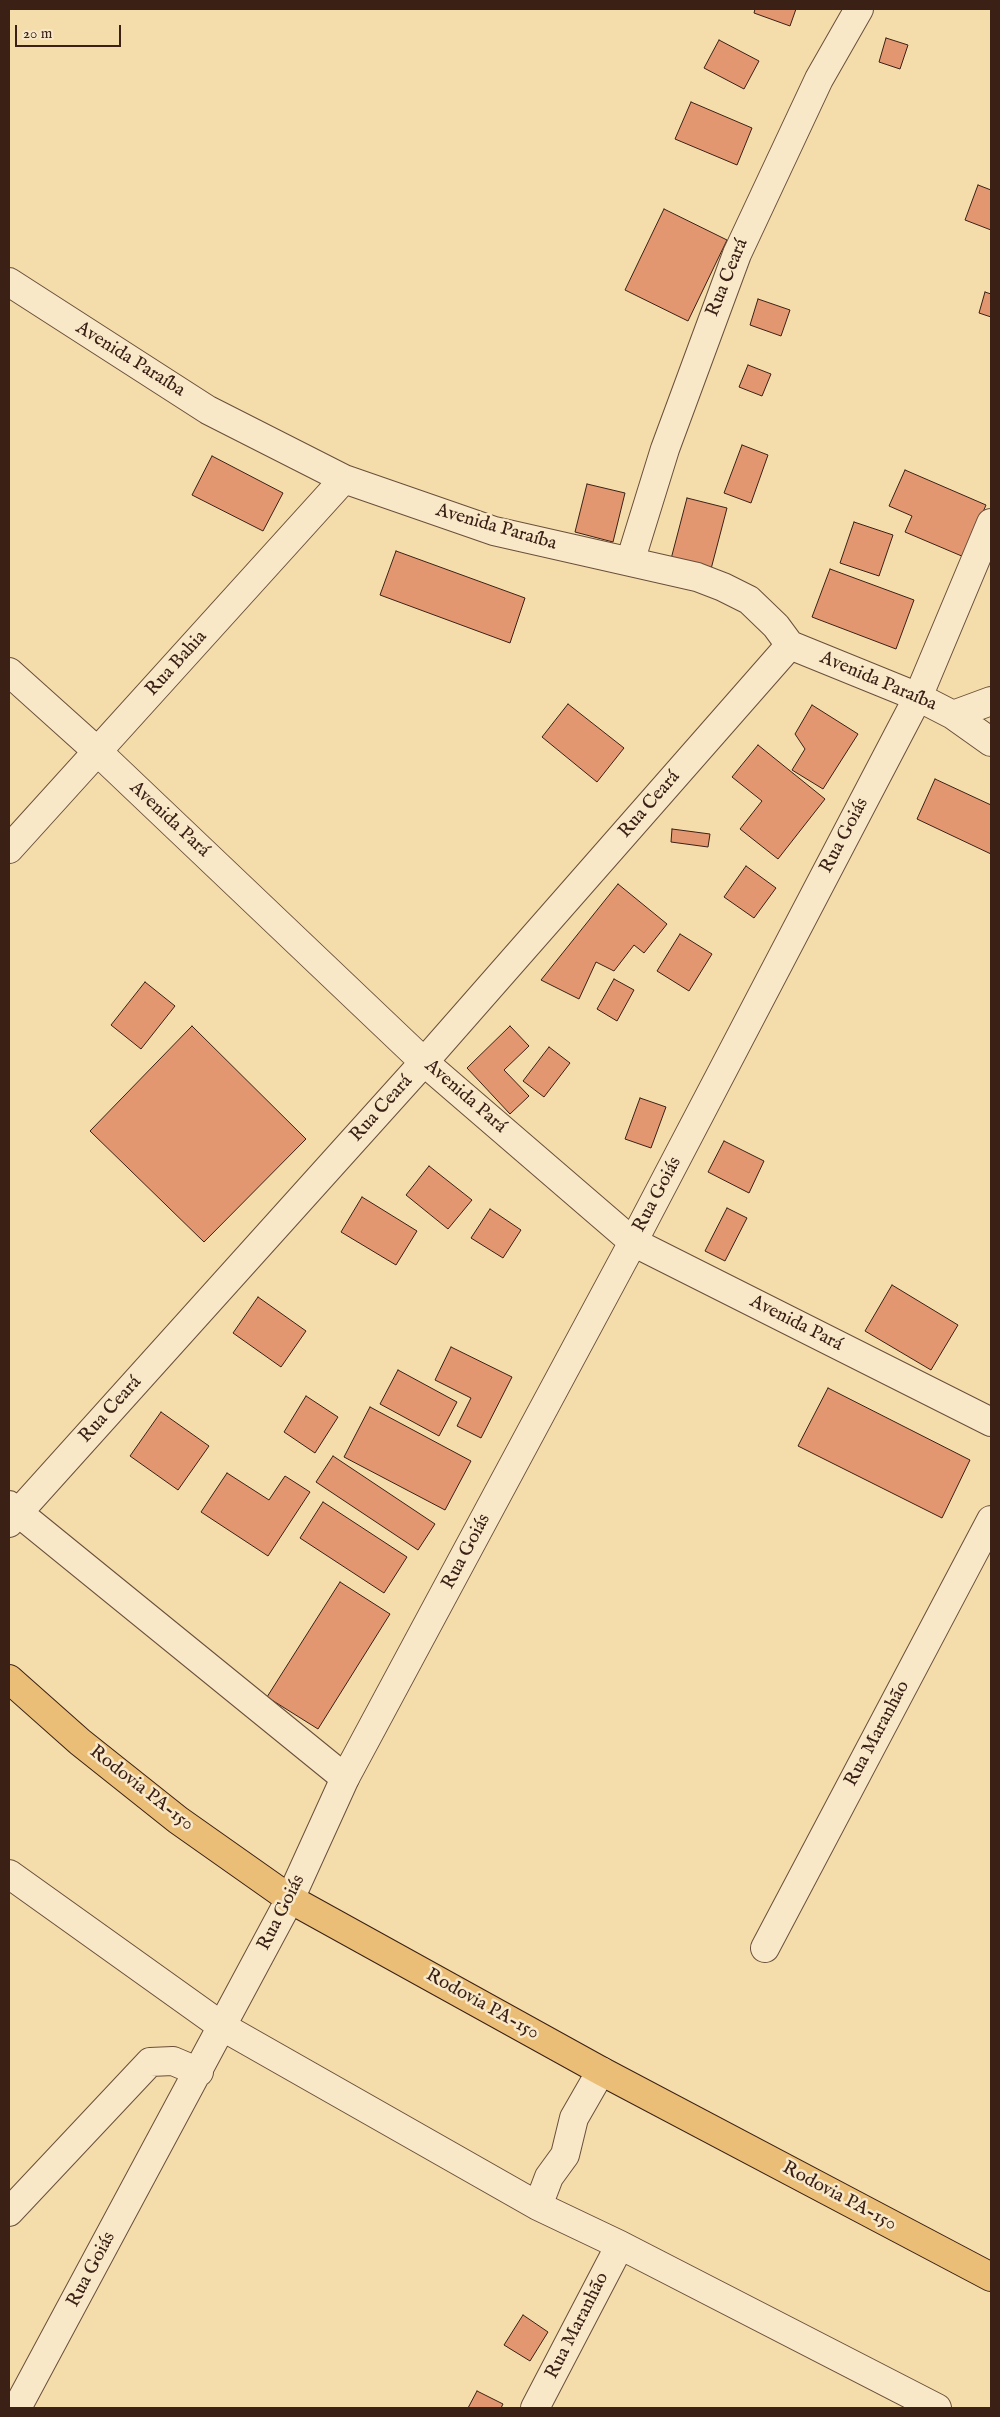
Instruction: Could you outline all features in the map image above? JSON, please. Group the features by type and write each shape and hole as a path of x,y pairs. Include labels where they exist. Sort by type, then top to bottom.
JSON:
{"highway":[{"name":"Rodovia PA-150","path":"9,1679 80,1742 170,1814 290,1899 601,2070 991,2278"}],"street":[{"name":"Rua Ceará","path":"630,562 665,449 737,254 819,80 859,9"},
{"name":"Avenida Paraíba","path":"9,282 208,410 344,479 494,531 697,577 749,600 776,626 790,645 918,697 953,715 991,742"},
{"name":"Rua Bahia","path":"9,849 344,479"},
{"name":"Rua Goiás","path":"17,2408 223,2027 290,1899 346,1778 633,1242 918,697 991,523"},
{"name":"Rua Ceará","path":"12,1514 424,1062 790,645"},
{"name":"Avenida Pará","path":"9,672 97,751 424,1062 633,1242 991,1422"},
{"path":"953,715 991,701"},
{"path":"12,1514 346,1778"},
{"name":"Rua Maranhão","path":"765,1948 991,1520"},
{"path":"9,1874 223,2027 538,2206 620,2244 937,2408"},
{"path":"9,2212 150,2062 173,2061 199,2072"},
{"path":"538,2206 549,2176 566,2155 574,2118 601,2070"},
{"name":"Rua Maranhão","path":"535,2408 620,2244"}],"building":[{"path":"755,9 796,9 790,26 754,13"},
{"path":"886,38 908,45 900,69 879,62"},
{"path":"719,40 759,61 744,89 704,68"},
{"path":"691,102 752,128 737,165 675,139"},
{"path":"978,185 991,190 991,230 965,220"},
{"path":"664,209 727,240 688,321 625,290"},
{"path":"985,292 991,294 991,317 979,313"},
{"path":"758,299 790,310 781,336 750,325"},
{"path":"748,365 771,374 762,396 739,387"},
{"path":"742,445 768,455 751,503 724,493"},
{"path":"212,456 283,493 263,531 192,495"},
{"path":"905,470 986,505 964,557 905,532 912,516 889,506"},
{"path":"587,484 625,493 613,542 575,532"},
{"path":"687,498 727,508 711,569 671,559"},
{"path":"854,522 893,535 879,576 840,563"},
{"path":"396,551 525,598 510,643 380,595"},
{"path":"830,569 914,600 896,649 812,617"},
{"path":"568,704 624,748 597,782 542,737"},
{"path":"812,705 858,734 823,789 792,770 805,749 795,734"},
{"path":"758,745 825,799 778,859 740,829 762,801 732,777"},
{"path":"935,779 991,805 991,854 917,819"},
{"path":"672,829 710,834 708,847 671,842"},
{"path":"746,866 776,888 754,918 724,897"},
{"path":"618,884 667,924 644,953 634,945 614,971 596,962 579,999 541,980"},
{"path":"680,934 712,954 689,991 657,971"},
{"path":"614,979 634,990 617,1021 597,1009"},
{"path":"145,982 175,1006 141,1049 111,1025"},
{"path":"192,1026 306,1139 204,1242 90,1131"},
{"path":"510,1026 529,1046 504,1070 529,1096 510,1114 467,1068"},
{"path":"549,1047 570,1063 544,1097 523,1081"},
{"path":"640,1098 666,1107 651,1148 625,1139"},
{"path":"724,1141 764,1161 749,1193 708,1172"},
{"path":"429,1166 472,1200 448,1229 406,1195"},
{"path":"362,1197 417,1231 396,1265 341,1232"},
{"path":"727,1208 747,1218 725,1261 705,1251"},
{"path":"490,1209 521,1230 503,1258 471,1238"},
{"path":"892,1285 958,1325 931,1370 865,1331"},
{"path":"258,1297 306,1331 281,1367 233,1333"},
{"path":"451,1347 512,1377 481,1438 457,1426 471,1398 435,1380"},
{"path":"398,1370 457,1402 439,1436 380,1404"},
{"path":"828,1388 970,1460 942,1518 798,1446"},
{"path":"306,1396 338,1417 315,1453 284,1432"},
{"path":"370,1407 471,1461 445,1510 344,1457"},
{"path":"161,1412 209,1446 178,1490 130,1456"},
{"path":"333,1456 435,1524 418,1550 316,1482"},
{"path":"227,1473 269,1500 285,1476 310,1492 268,1556 201,1512"},
{"path":"323,1502 407,1557 384,1593 300,1538"},
{"path":"340,1582 390,1614 318,1729 267,1697"},
{"path":"523,2315 548,2332 530,2361 504,2345"},
{"path":"477,2391 503,2404 501,2408 468,2408"}]}
